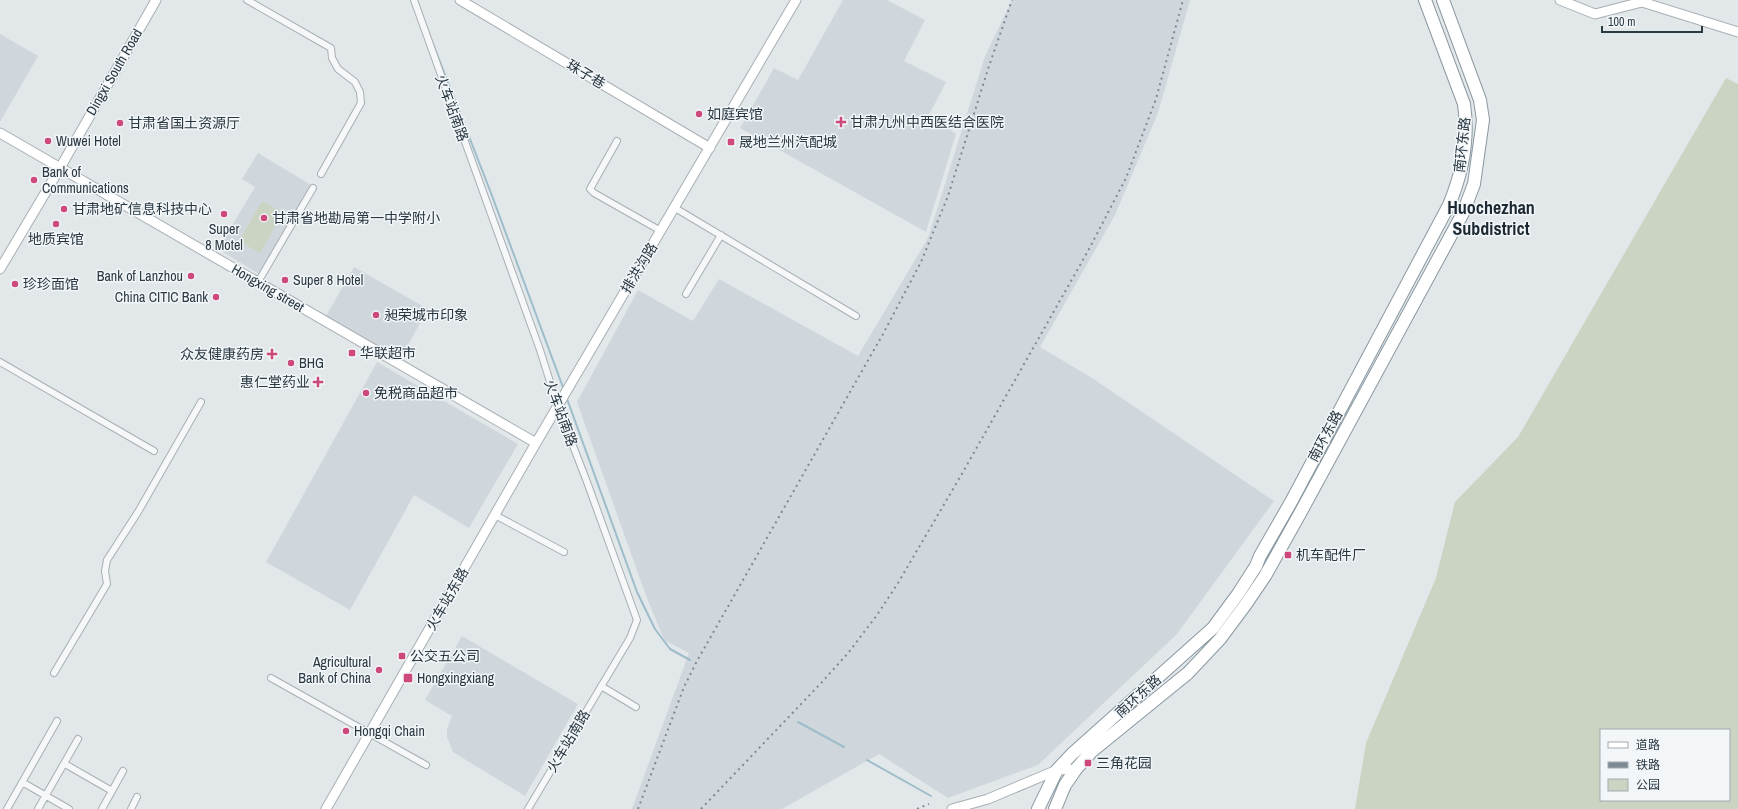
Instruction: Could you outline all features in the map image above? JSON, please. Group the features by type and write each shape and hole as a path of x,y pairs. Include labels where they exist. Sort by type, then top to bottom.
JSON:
{"highway":[{"name":"南环东路","path":"1038,809 1057,770 1077,750 1213,628 1238,594 1256,566 1260,556 1291,502 1449,206 1458,180 1466,121 1464,104 1426,0"},
{"name":"南环东路","path":"1055,809 1065,785 1076,769 1098,746 1188,673 1220,639 1246,604 1265,576 1303,508 1463,213 1474,184 1483,120 1480,100 1443,0"}],"main road":[{"name":"Dingxi South Road","path":"0,269 60,168 156,0"},
{"name":"珠子巷","path":"460,0 710,148"},
{"name":"排洪沟路","path":"568,388 796,0"},
{"path":"1560,0 1595,14 1642,2 1738,32"},
{"name":"Hongxing street","path":"0,133 536,443"},
{"name":"火车站东路","path":"326,809 568,388"},
{"path":"952,809 988,799 1057,770 1076,769"}],"street":[{"path":"247,0 331,48 332,58 338,69 355,82 360,92 361,103 321,174"},
{"name":"火车站南路","path":"414,0 637,620 635,627 601,686 528,809"},
{"path":"617,141 590,189 594,193 661,231"},
{"path":"258,282 313,188"},
{"path":"675,208 856,316"},
{"path":"686,294 721,235"},
{"path":"0,362 154,452"},
{"path":"54,673 107,584 105,571 107,560 138,512 201,402"},
{"path":"495,515 564,552"},
{"path":"271,678 426,765"},
{"path":"601,686 636,707"},
{"path":"7,809 57,721"},
{"path":"38,809 78,739"},
{"path":"64,764 112,791"},
{"path":"102,809 123,771"},
{"path":"22,782 69,809"},
{"path":"130,809 137,797"}],"shaded area":[{"name":"甘肃九州中西医结合医院","path":"843,0 887,0 925,20 904,61 946,82 929,115 956,134 926,232 740,128 774,68 798,80"},
{"path":"1012,0 1190,0 1158,113 1115,215 1040,347 1092,378 1274,501 1177,634 1038,765 948,798 879,754 782,809 632,809 689,653 664,640 645,593 577,402 638,290 693,321 719,279 858,356 928,238 985,56"},
{"path":"0,34 38,56 0,122"},
{"name":"甘肃省地勘局第一中学附小","path":"258,153 311,185 259,274 218,249 255,187 242,179"},
{"path":"354,267 428,309 400,359 326,316"},
{"path":"377,362 518,444 469,528 414,495 350,610 266,562"},
{"name":"公交五公司","path":"462,636 578,704 525,796 453,752 447,737 447,729 452,716 425,700"}],"green space":[{"path":"1726,78 1738,84 1738,809 1355,809 1366,743 1436,578 1455,502 1518,437"},
{"path":"262,201 283,213 260,253 239,241"}],"waterway":[{"path":"426,26 491,193 564,390"},
{"path":"566,396 637,592 655,629 670,649 690,660"},
{"path":"798,722 844,747"},
{"path":"867,760 931,796"}],"railway":[{"path":"638,809 684,687 697,661 883,334 921,262 948,196 989,66 1012,0"},
{"path":"701,809 849,652 877,615 898,583 963,472 1088,251 1126,178 1156,99 1183,0"},
{"path":"917,809 929,804"}],"place":[{"name":"如庭宾馆","path":"699,114"},
{"name":"甘肃九州中西医结合医院","path":"841,122"},
{"name":"甘肃省国土资源厅","path":"120,123"},
{"name":"Wuwei Hotel","path":"48,141"},
{"name":"晟地兰州汽配城","path":"731,142"},
{"name":"Bank of Communications","path":"34,180"},
{"name":"甘肃地矿信息科技中心","path":"64,209"},
{"name":"Super 8 Motel","path":"224,214"},
{"name":"甘肃省地勘局第一中学附小","path":"264,218"},
{"name":"地质宾馆","path":"56,224"},
{"name":"Bank of Lanzhou","path":"191,276"},
{"name":"Super 8 Hotel","path":"285,280"},
{"name":"珍珍面馆","path":"15,284"},
{"name":"China CITIC Bank","path":"216,297"},
{"name":"昶荣城市印象","path":"376,315"},
{"name":"华联超市","path":"352,353"},
{"name":"众友健康药房","path":"272,354"},
{"name":"BHG","path":"291,363"},
{"name":"惠仁堂药业","path":"318,382"},
{"name":"免税商品超市","path":"366,393"},
{"name":"机车配件厂","path":"1288,555"},
{"name":"公交五公司","path":"402,656"},
{"name":"Agricultural Bank of China","path":"379,670"},
{"name":"Hongxingxiang","path":"408,678"},
{"name":"Hongqi Chain","path":"346,731"},
{"name":"三角花园","path":"1088,763"}],"district":[{"name":"Huochezhan Subdistrict","path":"1491,218"}]}
